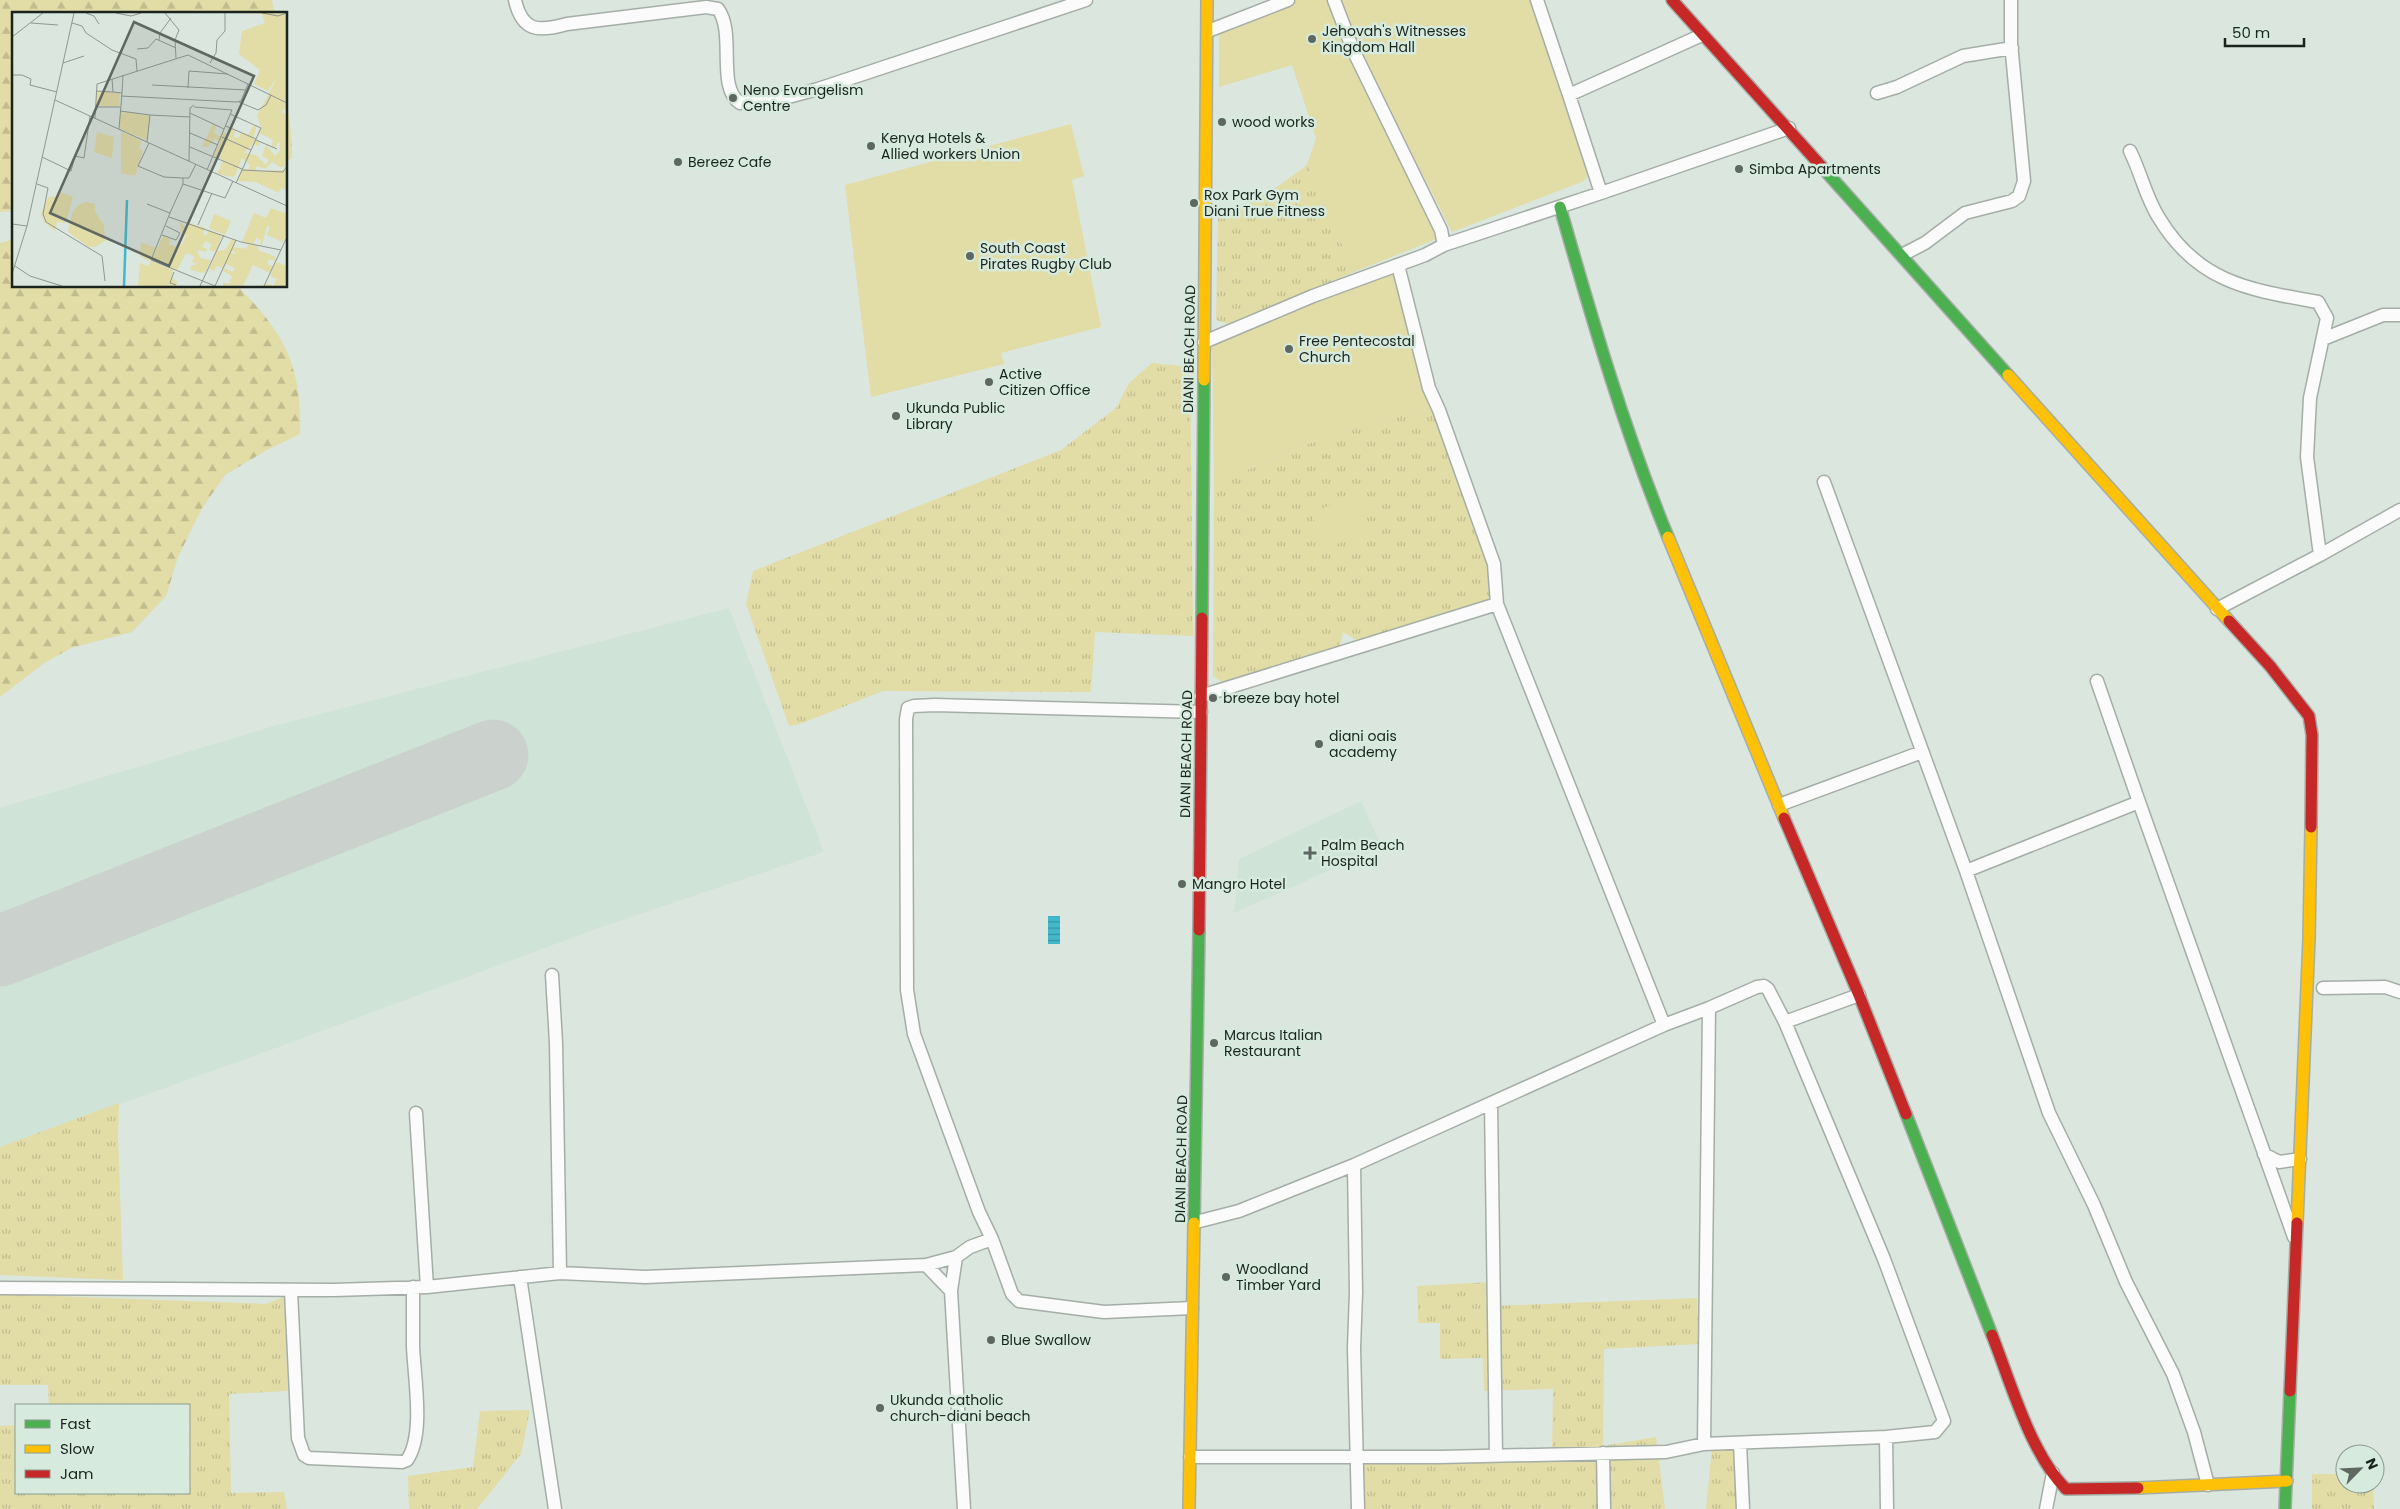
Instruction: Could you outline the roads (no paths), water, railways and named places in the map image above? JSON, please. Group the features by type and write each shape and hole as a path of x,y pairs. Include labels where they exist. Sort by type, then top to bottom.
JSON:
{"street":[{"path":"515,0 517,11 525,24 536,29 551,29 568,24 706,7 718,9 724,22 731,93 740,103 792,96 818,89 1086,0"},
{"name":"DIANI BEACH ROAD","path":"1189,1509 1192,1308 1196,1222 1207,0"},
{"path":"1208,31 1288,0"},
{"path":"1334,0 1354,52 1441,230 1444,245"},
{"path":"1537,0 1601,193"},
{"path":"1672,0 1789,128 2217,609 2270,666 2309,716 2312,734 2309,939 2285,1509"},
{"path":"1902,255 1925,242 1965,213 2012,201 2022,190 2024,181 2012,48 2011,0"},
{"path":"1569,95 1702,34"},
{"path":"1877,93 1897,87 1963,56 2012,48"},
{"path":"1204,342 1313,296 1425,256 1444,245 1789,128"},
{"path":"2130,151 2140,170 2158,217 2174,240 2220,278 2254,291 2318,302 2327,318 2310,398 2307,456 2320,555"},
{"path":"1560,207 1598,339 1642,473 1778,805 1859,995 2034,1442 2061,1486 2066,1488 2208,1486 2286,1482"},
{"path":"1398,265 1429,388 1442,418 1494,564 1497,604 1664,1025"},
{"path":"2323,339 2383,315 2400,315"},
{"path":"1824,482 1966,871 2048,1113 2094,1206 2126,1282 2173,1374 2194,1432 2208,1486"},
{"path":"2217,609 2320,555 2400,510"},
{"path":"1201,696 1497,604"},
{"path":"2097,681 2296,1244"},
{"path":"1192,1308 1104,1312 1019,1301 1012,1294 992,1239 979,1212 914,1034 908,990 906,719 908,708 935,705 1201,712"},
{"path":"1778,805 1922,752"},
{"path":"1966,871 2139,802"},
{"path":"552,975 556,1043 560,1273"},
{"path":"2306,979 2323,988 2385,987 2400,992"},
{"path":"1190,1457 1496,1456 1666,1452 1704,1444 1886,1437 1935,1432 1944,1421 1884,1259 1785,1022 1768,989 1764,986 1757,987 1664,1025 1354,1165 1239,1211 1196,1222"},
{"path":"2305,1001 2323,988"},
{"path":"1785,1022 1859,995"},
{"path":"1704,1444 1709,1008"},
{"path":"1491,1103 1496,1456"},
{"path":"416,1113 427,1287"},
{"path":"2264,1154 2279,1162 2300,1159"},
{"path":"1354,1165 1356,1292 1354,1348 1358,1509"},
{"path":"0,1288 239,1288 291,1291 413,1288 560,1273 645,1277 926,1265 956,1257 970,1247 992,1239"},
{"path":"956,1257 951,1290 964,1509"},
{"path":"926,1265 951,1290"},
{"path":"520,1277 555,1509"},
{"path":"291,1291 298,1438 304,1455 309,1458 402,1462 407,1460 414,1448 417,1406 413,1347 413,1288"},
{"path":"1886,1437 1888,1509"},
{"path":"1740,1444 1743,1509"},
{"path":"1603,1454 1604,1509"},
{"path":"2046,1509 2053,1473"}],"water":[{"path":"1048,916 1060,916 1060,944 1048,944"}],"place":[{"name":"Jehovah's Witnesses Kingdom Hall","path":"1312,39"},
{"name":"Neno Evangelism Centre","path":"733,98"},
{"name":"wood works","path":"1222,122"},
{"name":"Kenya Hotels & Allied workers Union","path":"871,146"},
{"name":"Bereez Cafe","path":"678,162"},
{"name":"Simba Apartments","path":"1739,169"},
{"name":"Rox Park Gym Diani True Fitness","path":"1194,203"},
{"name":"South Coast Pirates Rugby Club","path":"970,256"},
{"name":"Free Pentecostal Church","path":"1289,349"},
{"name":"Active Citizen Office","path":"989,382"},
{"name":"Ukunda Public Library","path":"896,416"},
{"name":"breeze bay hotel","path":"1213,698"},
{"name":"diani oais academy","path":"1319,744"},
{"name":"Palm Beach Hospital","path":"1310,853"},
{"name":"Mangro Hotel","path":"1182,884"},
{"name":"Marcus Italian Restaurant","path":"1214,1043"},
{"name":"Woodland Timber Yard","path":"1226,1277"},
{"name":"Blue Swallow","path":"991,1340"},
{"name":"Ukunda catholic church-diani beach","path":"880,1408"}]}
